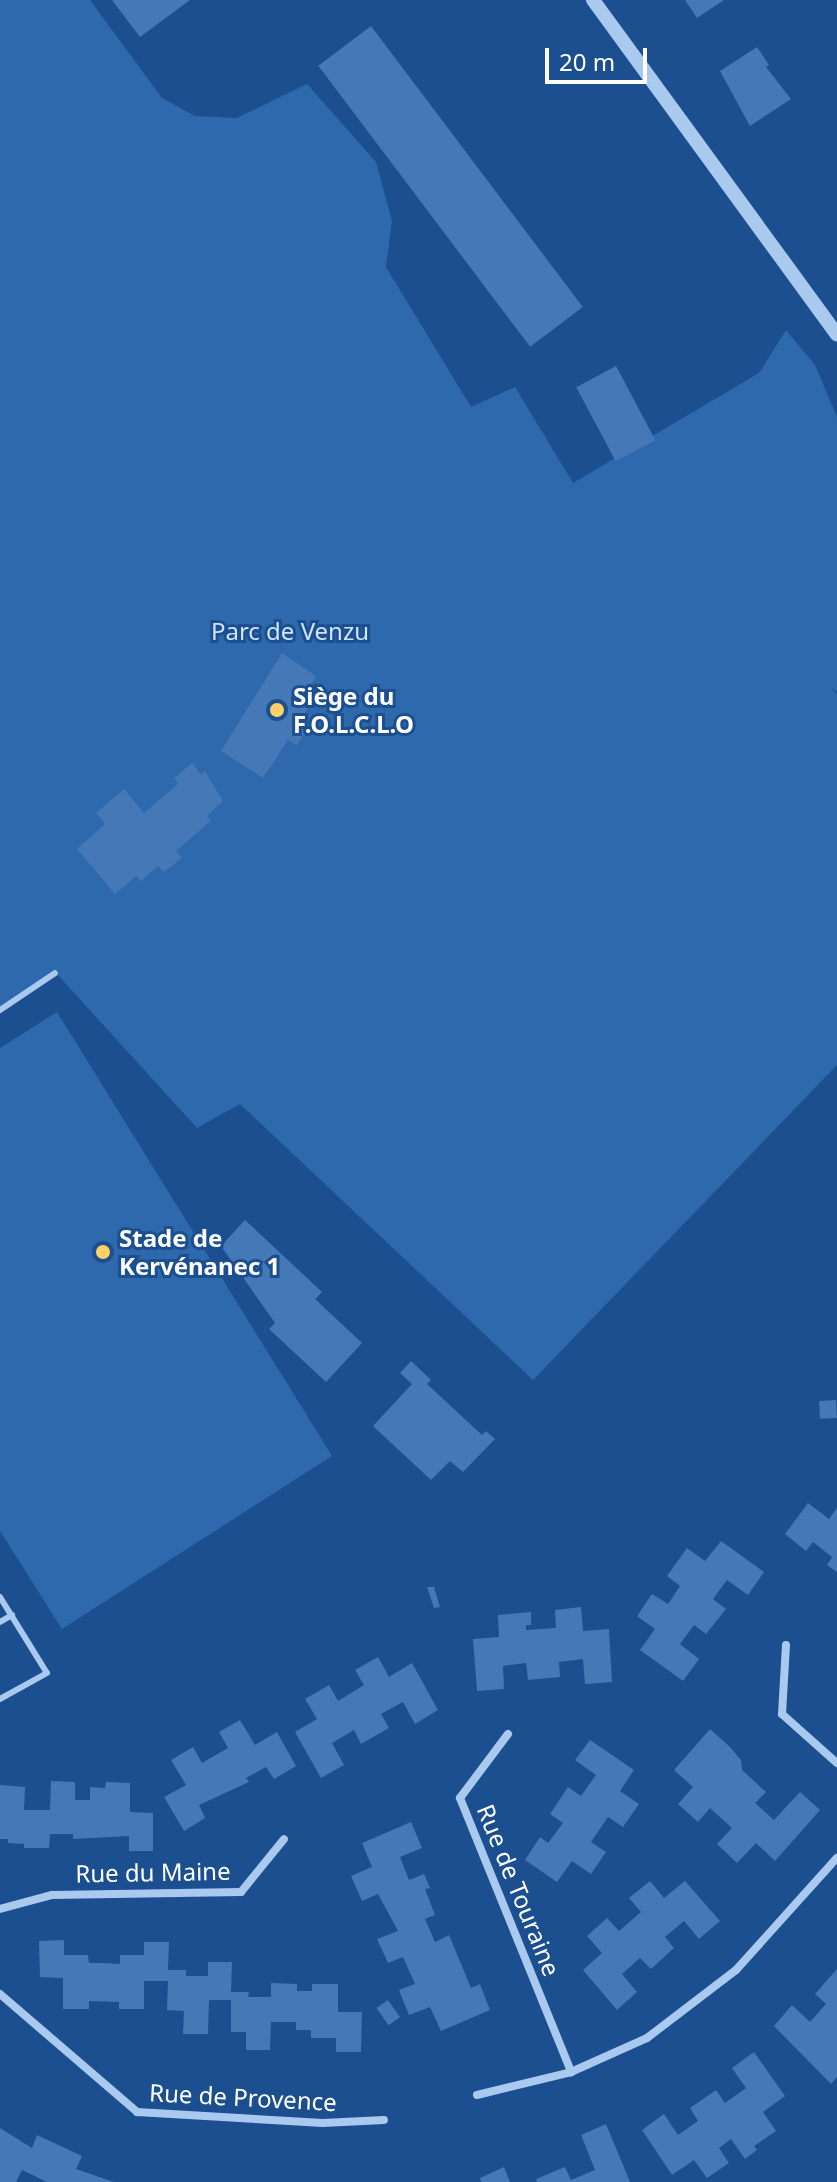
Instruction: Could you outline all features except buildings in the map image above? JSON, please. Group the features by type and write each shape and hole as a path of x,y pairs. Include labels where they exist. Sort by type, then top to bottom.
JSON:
{"street":[{"path":"593,0 837,335"},
{"path":"786,1645 782,1714 837,1763"},
{"name":"Rue de Touraine","path":"508,1734 460,1798 571,2072"},
{"name":"Rue du Maine","path":"0,1909 52,1895 241,1892 284,1839"},
{"path":"477,2095 571,2072 647,2038 736,1970 837,1858"},
{"name":"Rue de Provence","path":"0,1994 137,2112 323,2123 384,2120"}],"lane":[{"path":"0,1010 55,973"},
{"path":"0,1597 47,1673 0,1699"},
{"path":"0,1622 12,1615"}],"green space":[{"name":"Parc de Venzu","path":"0,0 90,0 162,98 195,116 237,118 307,84 376,162 392,221 386,267 471,407 515,387 573,483 759,373 786,330 815,365 837,417 837,692 831,688 837,694 837,1065 533,1380 240,1104 197,1128 56,973 0,1010"},
{"name":"Stade de Kervénanec 1","path":"57,1012 332,1456 62,1629 0,1531 0,1048"}],"place":[{"name":"Siège du F.O.L.C.L.O","path":"277,710"},
{"name":"Stade de Kervénanec 1","path":"103,1252"}]}
